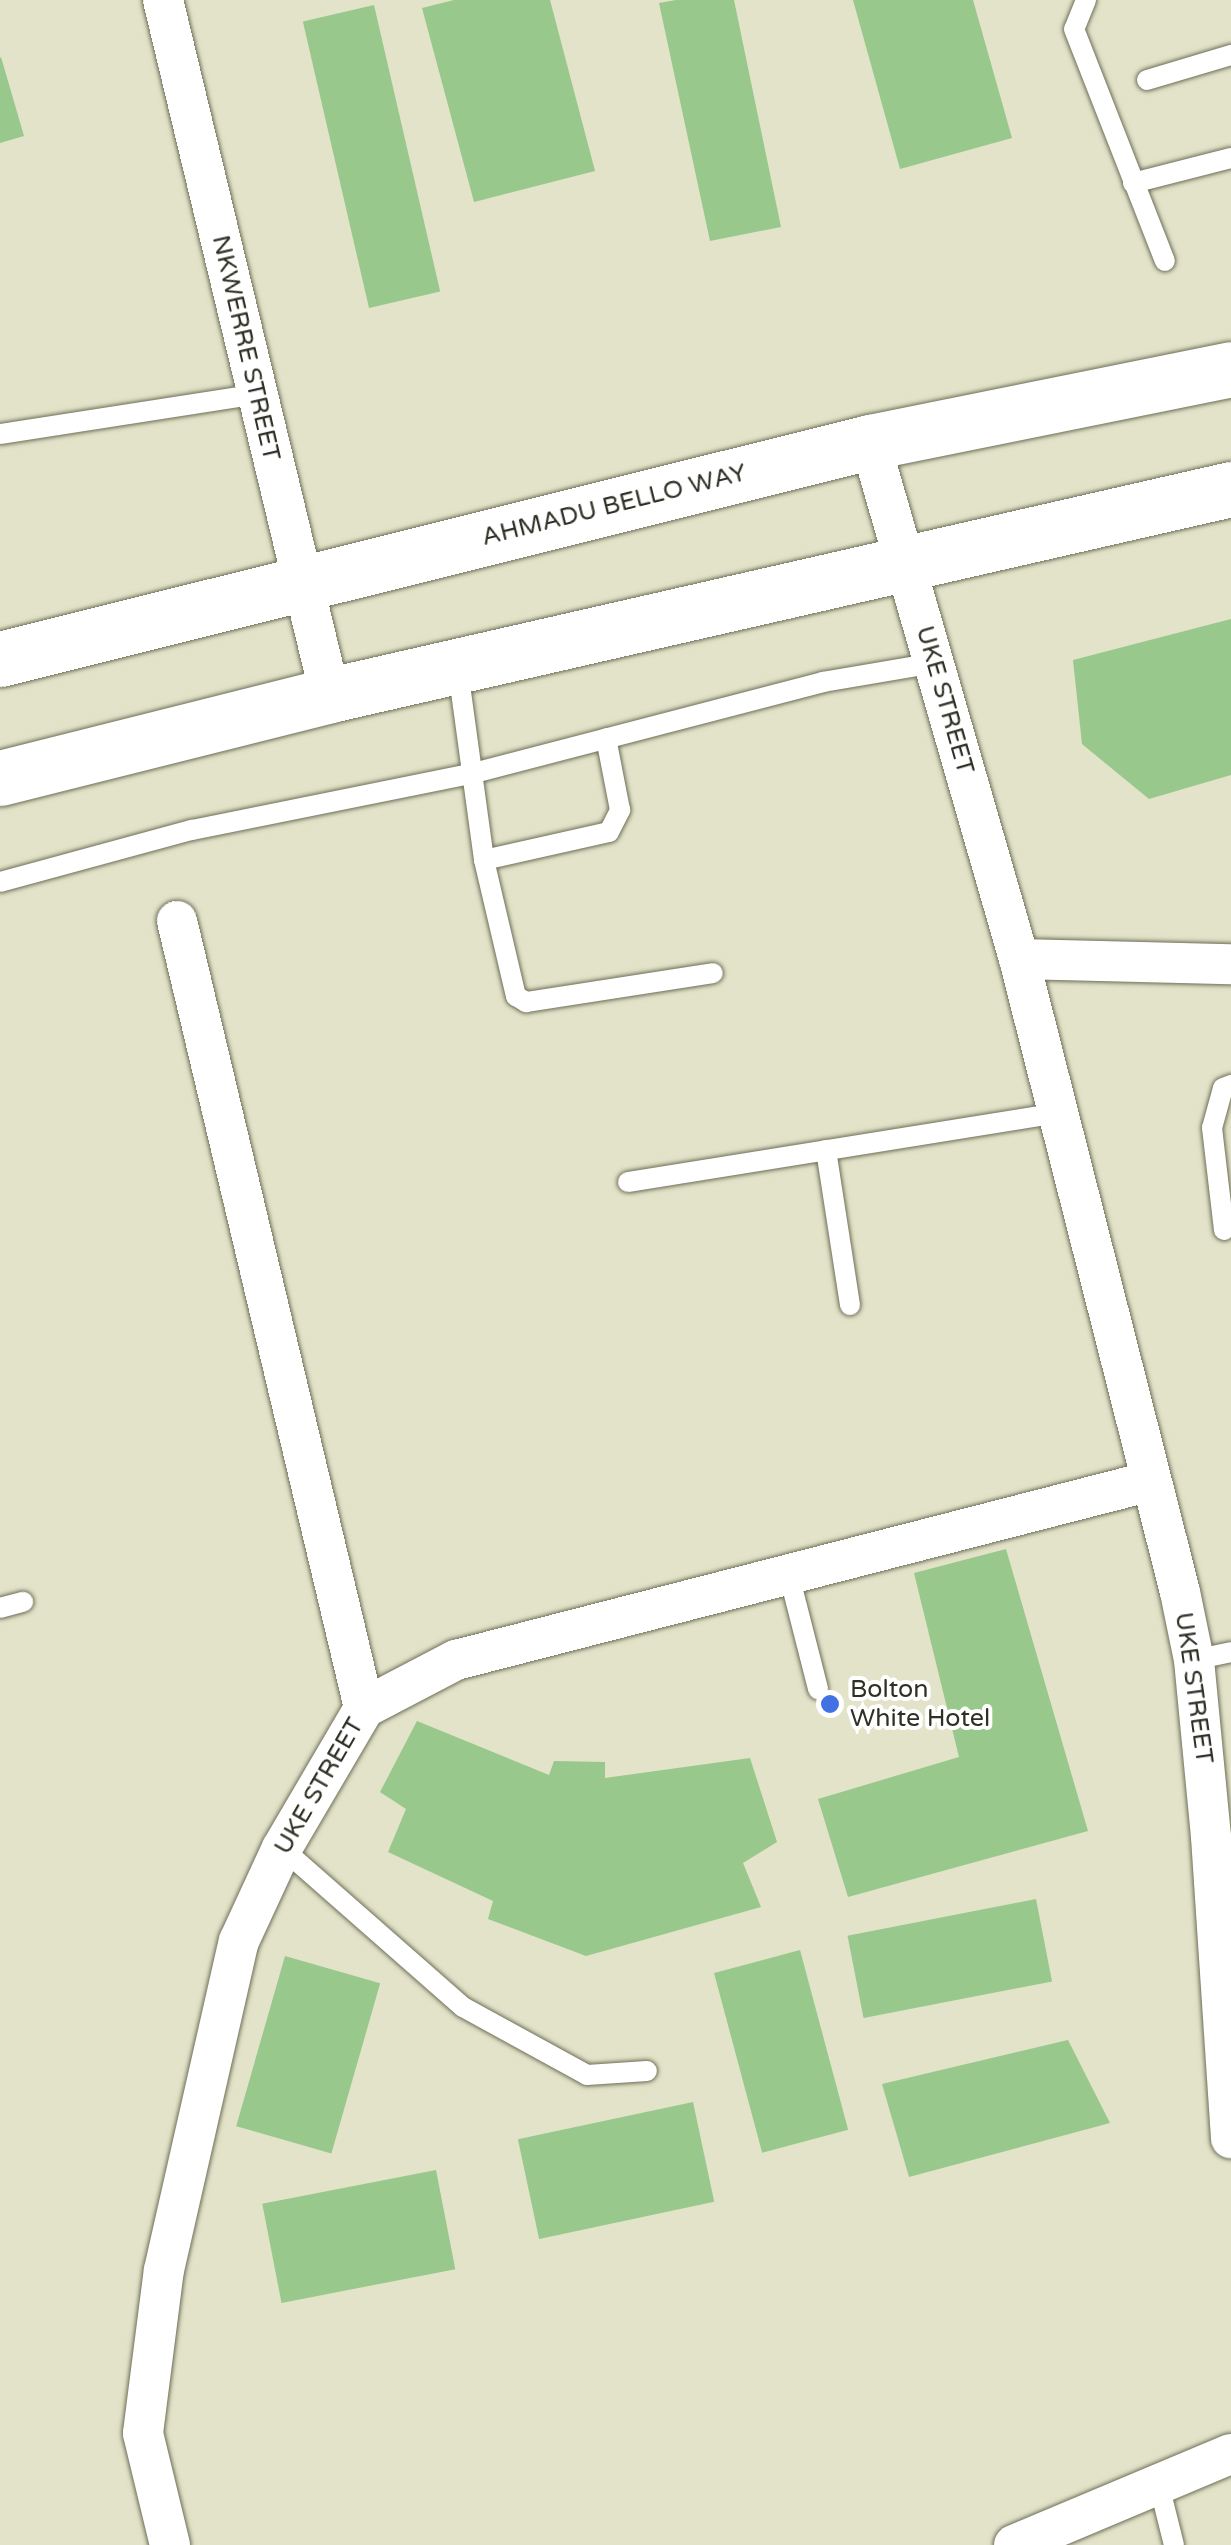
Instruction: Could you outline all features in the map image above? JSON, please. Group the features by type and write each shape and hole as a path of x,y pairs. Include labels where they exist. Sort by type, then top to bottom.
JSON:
{"main road":[{"name":"AHMADU BELLO WAY","path":"0,659 870,442 1231,369"},
{"path":"0,778 330,695 1231,489"}],"street":[{"name":"NKWERRE STREET","path":"163,0 330,695"},
{"name":"UKE STREET","path":"870,442 1018,959 1152,1481 1213,1656 1231,2138"},
{"path":"178,921 364,1708"},
{"path":"1018,959 1231,964"},
{"name":"UKE STREET","path":"170,2545 143,2433 164,2270 239,1941 282,1848 364,1708 456,1660 1152,1481"},
{"path":"1014,2545 1231,2454"}],"lane":[{"path":"1086,0 1074,29 1165,260"},
{"path":"1147,80 1231,55"},
{"path":"1133,183 1231,158"},
{"path":"0,434 257,394"},
{"path":"0,882 192,830 474,772 823,682 934,663"},
{"path":"458,665 484,860 507,974 516,996 526,1002 713,973"},
{"path":"484,860 608,832 620,810 606,738"},
{"path":"1224,1230 1212,1128 1223,1088 1231,1085"},
{"path":"628,1182 1058,1113"},
{"path":"826,1150 850,1305"},
{"path":"790,1575 818,1689"},
{"path":"0,1608 23,1602"},
{"path":"282,1848 463,2007 587,2075 647,2072"},
{"path":"1159,2485 1174,2545"}],"building":[{"path":"454,0 550,0 595,171 474,202 422,8"},
{"path":"734,0 781,227 710,241 659,3"},
{"path":"853,0 973,0 1012,138 900,169"},
{"path":"374,5 440,291 369,308 303,21"},
{"path":"0,58 24,136 0,143"},
{"path":"1231,619 1231,775 1149,799 1082,744 1073,660"},
{"path":"1006,1549 1088,1831 848,1897 818,1799 959,1757 914,1573"},
{"path":"417,1721 549,1775 554,1761 605,1762 605,1778 750,1758 777,1842 743,1863 761,1907 586,1956 488,1919 493,1901 388,1852 406,1809 380,1792"},
{"path":"1036,1899 1052,1981 864,2018 848,1936"},
{"path":"800,1950 848,2130 762,2153 714,1973"},
{"path":"285,1956 380,1983 331,2153 236,2126"},
{"path":"1068,2040 1110,2123 909,2177 882,2084"},
{"path":"693,2102 714,2202 539,2239 518,2139"},
{"path":"436,2170 455,2269 282,2303 262,2204"}],"place":[{"name":"Bolton White Hotel","path":"830,1704"}]}
